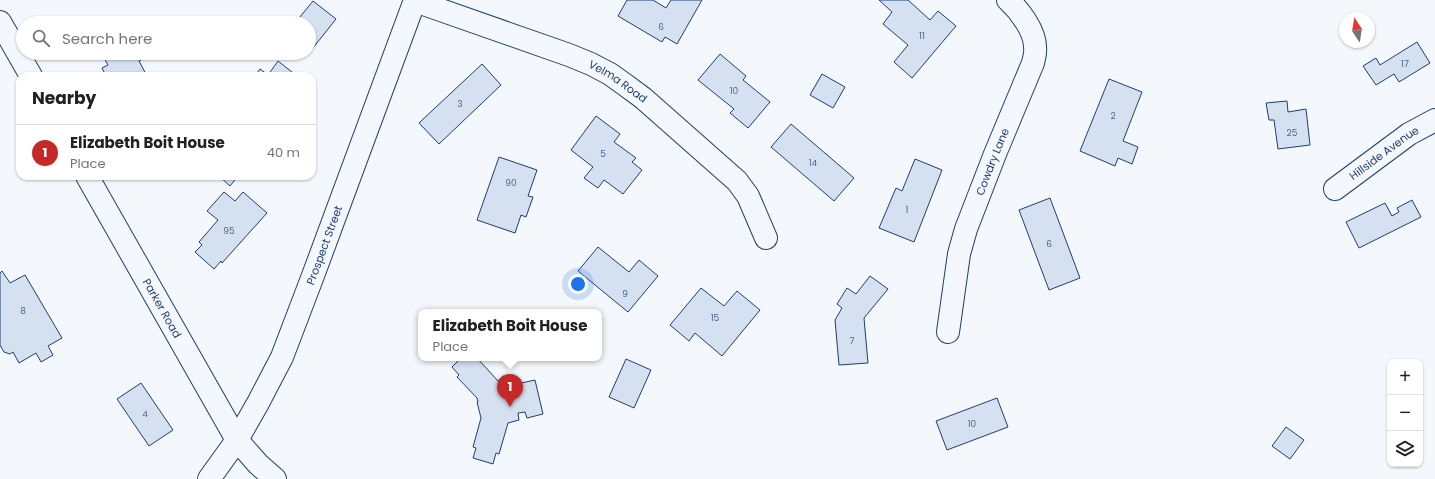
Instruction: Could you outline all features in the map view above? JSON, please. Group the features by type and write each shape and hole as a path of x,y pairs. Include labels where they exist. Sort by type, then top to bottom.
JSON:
{"street":[{"name":"Velma Road","path":"415,0 569,55 610,74 643,98 737,181 748,196 766,238"},
{"name":"Prospect Street","path":"210,479 237,440 282,357 415,0"},
{"name":"Cowdry Lane","path":"948,332 959,254 966,229 995,154 1033,64 1035,53 1035,44 1032,35 1020,13 1008,0"},
{"path":"0,22 16,50"},
{"path":"22,60 29,72"},
{"name":"Hillside Avenue","path":"1334,188 1409,134 1435,120"},
{"name":"Parker Road","path":"89,180 237,440 258,464 275,479"}],"building":[{"path":"627,0 653,0 666,8 671,0 702,0 677,44 665,37 662,42 618,16"},
{"path":"879,0 908,0 930,20 938,11 956,26 912,78 894,62 908,45 883,24 892,12"},
{"path":"313,1 336,19 316,44 316,16 301,16"},
{"path":"1417,42 1430,63 1399,82 1394,74 1376,85 1363,66 1376,58 1380,65"},
{"path":"720,54 746,76 743,80 770,102 748,128 730,113 734,109 698,80"},
{"path":"105,60 141,60 139,61 145,72 104,72 102,68 108,65"},
{"path":"278,61 292,72 270,72"},
{"path":"482,64 501,85 439,144 419,123"},
{"path":"822,74 845,87 833,108 810,95"},
{"path":"1109,79 1142,92 1123,141 1138,147 1132,164 1118,158 1115,166 1080,151"},
{"path":"1287,101 1288,112 1306,109 1310,145 1278,149 1274,120 1269,120 1266,103"},
{"path":"596,116 620,134 614,142 636,158 632,162 642,170 623,194 604,180 598,188 584,178 593,167 571,150"},
{"path":"791,124 854,178 834,201 771,147"},
{"path":"499,157 537,170 528,196 533,197 526,217 521,215 515,233 477,220"},
{"path":"915,159 942,170 914,242 879,228 896,188 902,191"},
{"path":"223,180 235,180 230,186"},
{"path":"224,192 235,201 243,192 267,213 222,263 221,261 214,269 195,252 202,245 199,242 218,220 207,211"},
{"path":"1050,198 1080,278 1049,290 1019,210"},
{"path":"1412,200 1421,217 1359,248 1346,222 1385,203 1392,216 1399,212 1397,208"},
{"path":"598,247 629,272 639,260 658,276 628,312 578,271"},
{"path":"2,271 10,283 25,275 62,338 48,346 53,355 41,362 36,353 19,363 13,352 10,354 4,352 0,345 0,273"},
{"path":"870,276 888,289 864,318 868,363 839,365 835,320 842,308 837,304 847,288 856,294"},
{"path":"701,288 724,306 737,291 760,310 722,356 695,333 689,341 670,325"},
{"path":"626,359 651,370 634,408 609,397"},
{"path":"458,361 480,361 498,381 503,376 512,378 512,385 535,380 543,414 527,418 525,412 518,413 519,420 508,423 499,454 496,453 493,464 473,458 476,448 473,447 481,418 478,402 477,398 457,377 459,375 452,367"},
{"path":"141,383 173,430 149,446 117,399"},
{"path":"997,398 1008,427 947,450 936,421"},
{"path":"1286,427 1304,440 1290,459 1272,446"}],"place":[{"name":"Elizabeth Boit House","path":"510,407"}]}
